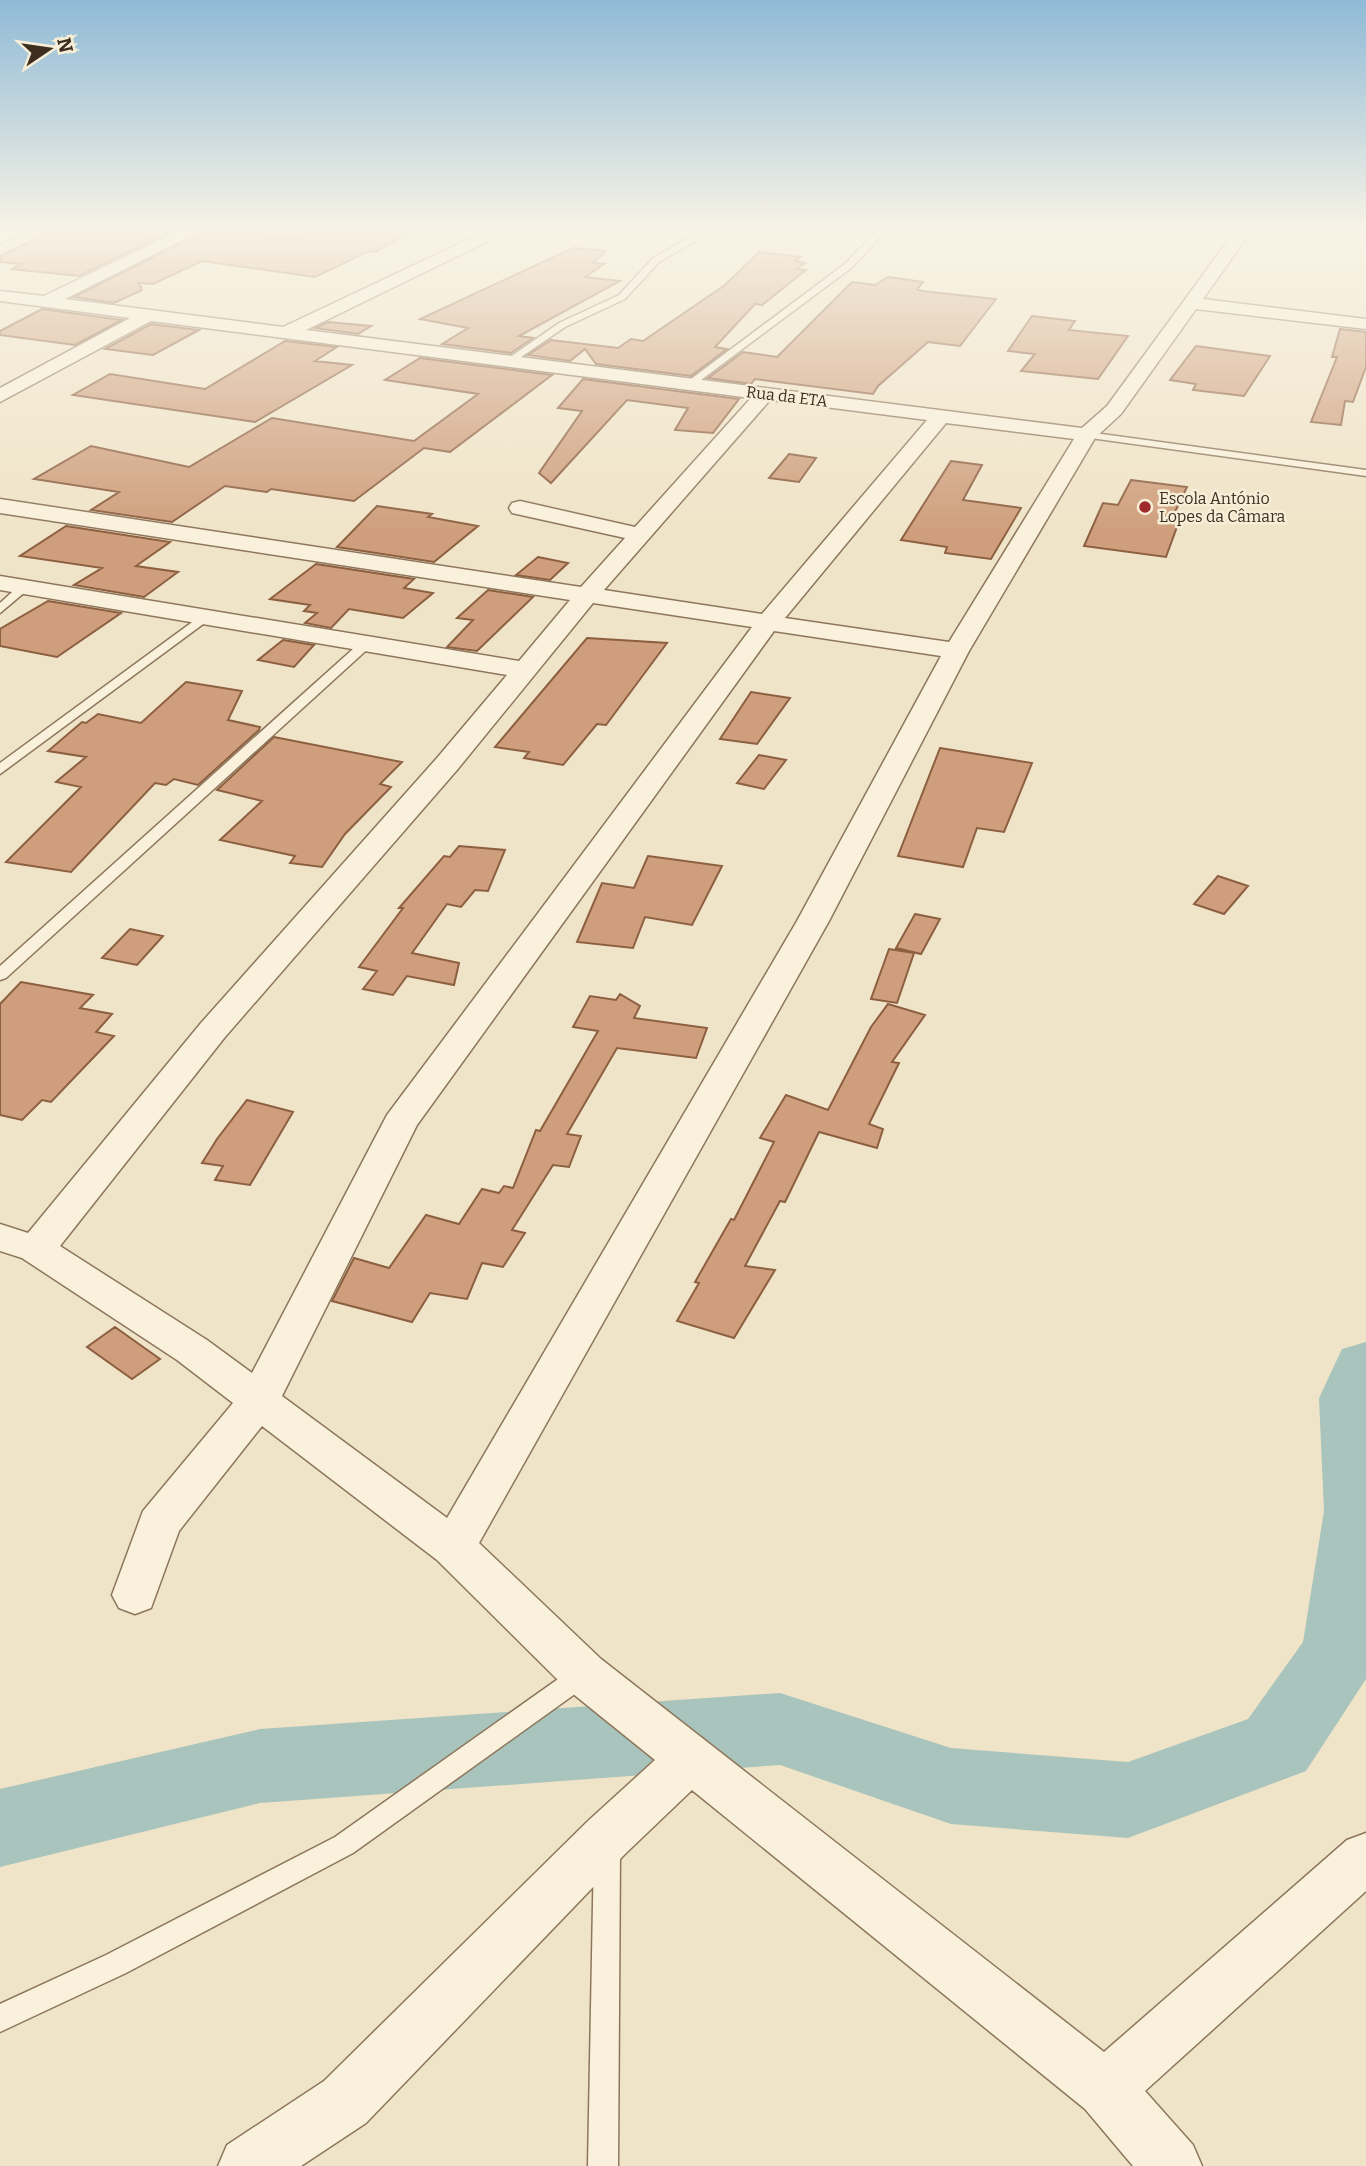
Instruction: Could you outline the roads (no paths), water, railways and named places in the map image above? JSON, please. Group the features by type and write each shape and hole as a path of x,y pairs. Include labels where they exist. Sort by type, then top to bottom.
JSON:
{"street":[{"path":"0,396 124,328"},
{"name":"Rua da ETA","path":"255,328 1087,435"},
{"path":"287,332 295,328"},
{"path":"453,1547 813,921 956,651 1087,435 1114,410 1173,328"},
{"path":"765,394 588,594 447,764 213,1030 18,1243 192,1350 453,1547 584,1674 1105,2089 1172,2166"},
{"path":"135,1595 159,1524 259,1400 400,1123 769,621 941,416"},
{"path":"0,506 956,651"},
{"path":"520,508 640,535"},
{"path":"0,583 524,670"},
{"path":"248,2166 345,2102 607,1837 691,1759"},
{"path":"1105,2089 1366,1857"}],"lane":[{"path":"508,362 558,328"},
{"path":"690,384 765,328"},
{"name":"Rua da ETA","path":"1087,435 1366,473"},
{"path":"0,609 25,587"},
{"path":"0,770 206,616"},
{"path":"0,975 367,643"},
{"path":"0,2018 116,1964 344,1845 584,1674"},
{"path":"603,2166 607,1837"}],"waterway":[{"path":"0,1828 260,1766 780,1729 951,1786 1128,1800 1277,1745 1341,1651 1361,1511 1354,1398 1366,1367"}],"place":[{"name":"Escola António Lopes da Câmara","path":"1145,507"}]}
